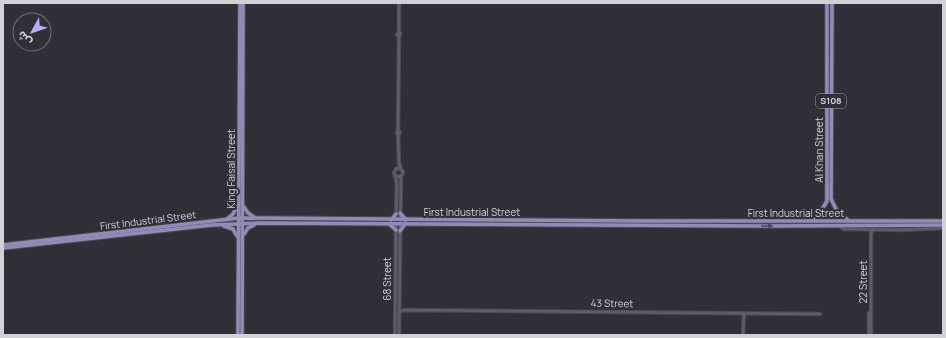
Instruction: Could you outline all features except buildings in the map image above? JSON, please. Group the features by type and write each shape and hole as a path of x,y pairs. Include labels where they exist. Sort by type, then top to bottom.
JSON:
{"main road":[{"name":"King Faisal Street","path":"242,3 239,202 243,241 242,335"},
{"name":"King Faisal Street","path":"238,335 238,238 243,206 242,3"},
{"name":"Al Khan Street","path":"827,3 829,200"},
{"name":"Al Khan Street","path":"829,200 832,3"},
{"path":"806,221 812,219 818,214 829,200 839,214 850,221"},
{"path":"226,219 233,214 239,202"},
{"path":"243,206 250,215 261,221"},
{"path":"398,214 406,222 398,231 393,226 398,214"},
{"path":"892,221 896,218"},
{"path":"915,218 922,221"},
{"name":"First Industrial Street","path":"3,245 226,219 241,221 395,222 943,221"},
{"path":"212,225 216,223 241,221"},
{"name":"First Industrial Street","path":"3,248 221,225 241,221"},
{"path":"243,241 248,228 261,221"},
{"name":"First Industrial Street","path":"406,222 839,226 869,228 943,225"},
{"path":"221,225 233,229 238,238"},
{"path":"238,320 240,320 240,328 242,329"}],"street":[{"path":"398,214 401,176 403,172 399,163 398,132 399,3"},
{"path":"398,214 397,184 394,172 399,163"},
{"path":"396,169 401,169"},
{"path":"396,176 401,176"},
{"name":"68 Street","path":"398,214 395,222 398,231 399,335"},
{"path":"869,228 901,230 943,228"},
{"name":"22 Street","path":"869,228 870,335"},
{"name":"68 Street","path":"395,335 398,231"},
{"path":"399,307 404,310"},
{"name":"43 Street","path":"399,312 404,310 820,314"},
{"path":"743,335 744,313"}]}
